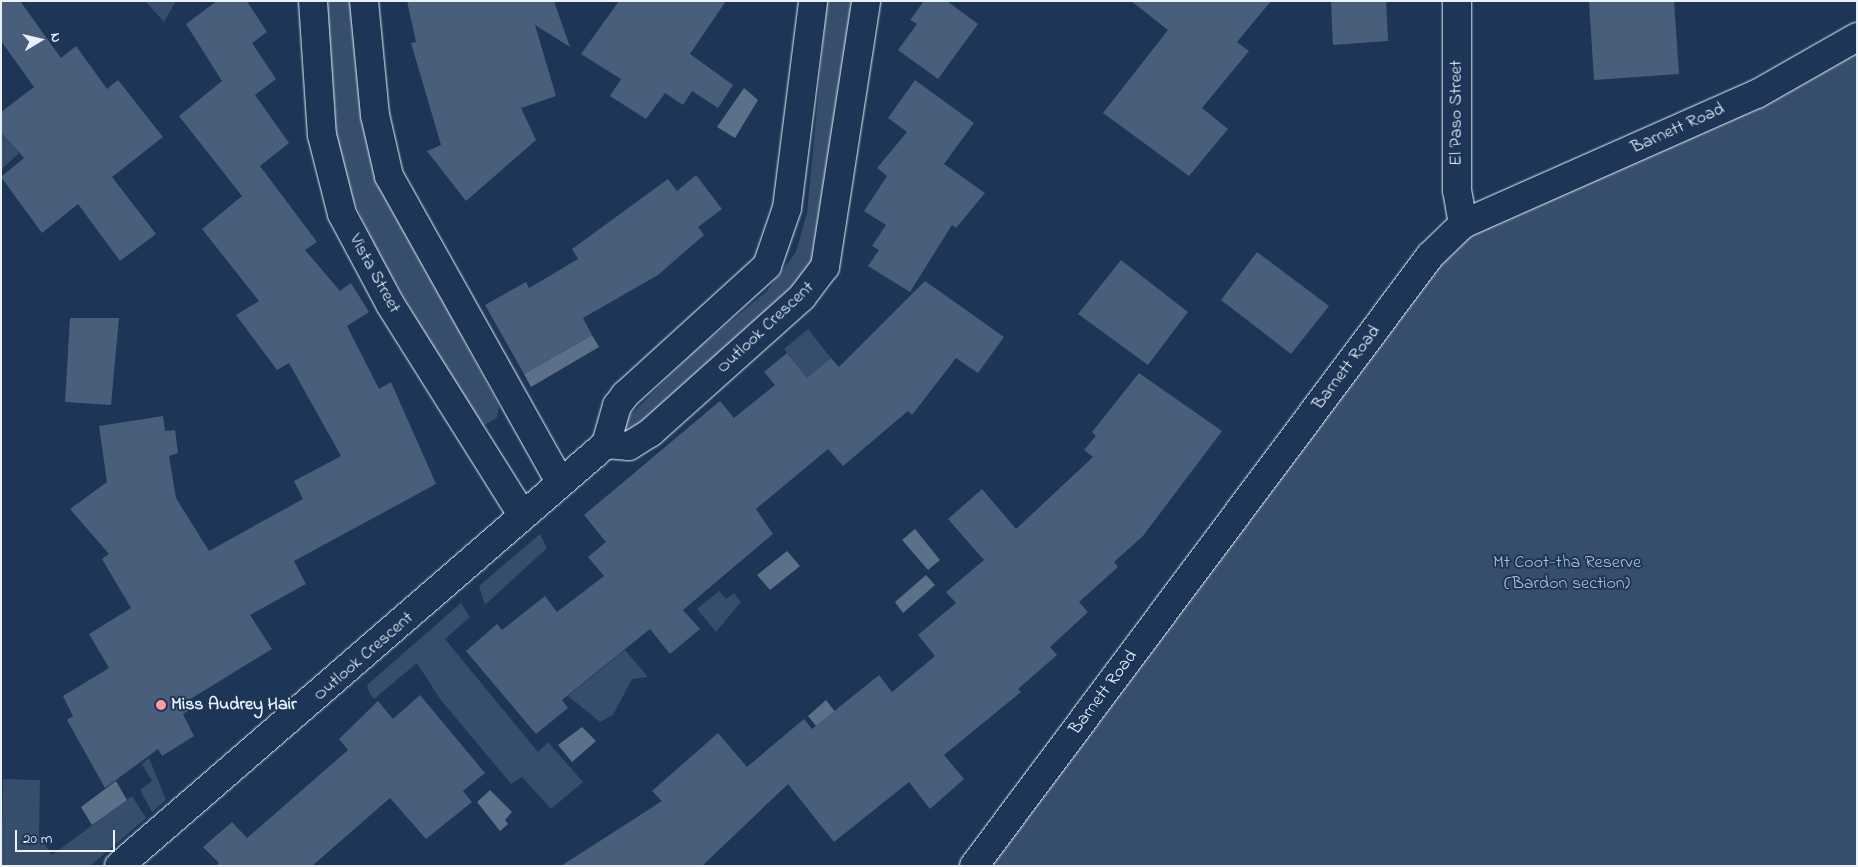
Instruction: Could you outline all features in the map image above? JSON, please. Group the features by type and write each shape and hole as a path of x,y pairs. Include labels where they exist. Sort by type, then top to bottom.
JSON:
{"street":[{"name":"Vista Street","path":"313,1 322,135 342,214 395,313 523,516"},
{"path":"364,1 375,115 389,176 560,482"},
{"path":"606,444 617,406 625,395 751,282 772,258 790,189 813,1"},
{"name":"Outlook Crescent","path":"119,866 560,482 606,444 628,446 650,433 802,297 825,267 866,1"},
{"name":"El Paso Street","path":"1458,1 1457,190 1463,224"},
{"name":"Barnett Road","path":"974,866 1430,256 1463,224 1757,94 1857,37"}],"green space":[{"path":"145,1 176,1 164,22"},
{"path":"325,1 353,1 385,194 499,406 497,418 484,425 477,424 376,249 345,182 334,130"},
{"path":"827,1 854,1 813,264 793,288 641,429 621,439 622,423 697,349 766,292 796,252 807,213"},
{"name":"Mt Coot-tha Reserve (Bardon section)","path":"1857,52 1857,866 987,866 1440,259 1461,240"},
{"path":"1,121 6,137 19,153 1,170"},
{"path":"808,329 831,358 807,378 784,349"},
{"path":"540,534 547,548 485,605 479,586"},
{"path":"719,591 726,599 734,593 741,602 716,632 697,609"},
{"path":"461,603 470,617 445,639 538,752 548,742 583,782 551,809 522,777 511,784 440,699 417,663 374,699 369,692 367,685"},
{"path":"625,650 648,677 632,679 613,715 600,722 568,696"},
{"path":"149,758 166,800 152,812 140,790 152,781 142,764"},
{"path":"3,779 40,780 39,836 52,855 132,796 146,818 90,866 1,866"}],"shaded area":[{"path":"744,88 758,100 735,138 717,127"},
{"path":"592,335 599,347 531,387 524,374"},
{"path":"915,529 940,560 928,570 902,540"},
{"path":"787,551 800,566 770,590 757,575"},
{"path":"926,575 935,585 903,613 895,602"},
{"path":"826,700 853,735 835,749 808,716"},
{"path":"582,727 596,741 572,762 558,745"},
{"path":"116,781 127,800 92,825 81,807"},
{"path":"490,790 512,812 505,820 508,824 500,831 477,802"}],"building":[{"path":"1,1 20,1 61,58 76,46 107,89 118,80 163,137 112,177 156,234 120,261 78,204 42,233 1,177 24,158 1,132 1,112 34,87 1,41"},
{"path":"217,1 247,1 267,32 252,43 276,79 255,95 289,143 260,166 317,242 305,250 340,291 351,283 369,312 347,326 379,389 391,382 436,484 294,561 306,584 250,615 272,649 184,703 188,711 183,714 194,736 162,756 158,749 105,788 67,720 73,716 63,696 109,668 89,634 131,608 102,559 109,554 70,509 107,482 99,426 163,416 165,431 175,430 178,453 169,456 176,498 209,551 303,499 294,481 341,456 289,363 277,370 236,315 259,301 202,229 242,196 179,116 222,81 186,24"},
{"path":"407,1 554,1 570,47 535,25 556,96 521,108 536,140 466,201 427,151 441,145 411,43 416,42"},
{"path":"619,1 726,1 690,54 733,85 718,108 692,91 683,105 665,93 646,119 610,96 621,79 581,54"},
{"path":"924,1 947,1 978,24 938,79 898,50 917,24 910,20"},
{"path":"1131,1 1271,1 1237,42 1249,51 1202,108 1228,129 1189,176 1103,113 1168,30"},
{"path":"1331,1 1386,1 1388,41 1333,45"},
{"path":"1589,1 1674,1 1679,74 1594,80"},
{"path":"915,80 974,123 944,164 985,193 956,228 952,225 910,292 868,266 879,250 872,246 886,225 864,211 887,176 877,168 907,132 888,118"},
{"path":"696,175 722,209 698,227 704,235 658,275 583,318 592,335 524,374 485,305 526,282 529,288 578,259 572,249 668,179 677,191"},
{"path":"1257,252 1329,306 1291,354 1221,300"},
{"path":"1121,260 1188,312 1148,365 1078,314"},
{"path":"925,281 1004,337 978,373 956,358 912,415 908,411 843,466 828,449 756,509 773,534 683,610 700,629 670,654 650,629 562,700 568,708 536,734 466,651 497,624 502,630 545,596 557,612 604,576 588,557 606,542 584,515 720,401 734,418 775,385 764,372 787,353 807,378 831,358 839,367"},
{"path":"70,318 119,318 111,405 65,402"},
{"path":"1139,373 1222,431 1143,536 1114,562 1118,567 1079,602 1088,612 1050,647 1057,655 1018,689 1021,692 944,755 964,779 930,809 909,782 834,842 788,784 702,866 561,866 662,801 652,791 718,733 747,767 804,719 812,729 879,675 892,692 935,656 918,635 956,603 946,592 984,560 948,519 982,489 1016,529 1093,457 1084,450 1096,436 1092,432"},
{"path":"420,695 485,773 463,791 472,802 426,839 390,798 312,866 215,866 219,863 203,847 232,822 247,838 348,750 339,739 378,701 393,719"}],"place":[{"name":"Miss Audrey Hair","path":"161,705"}]}
